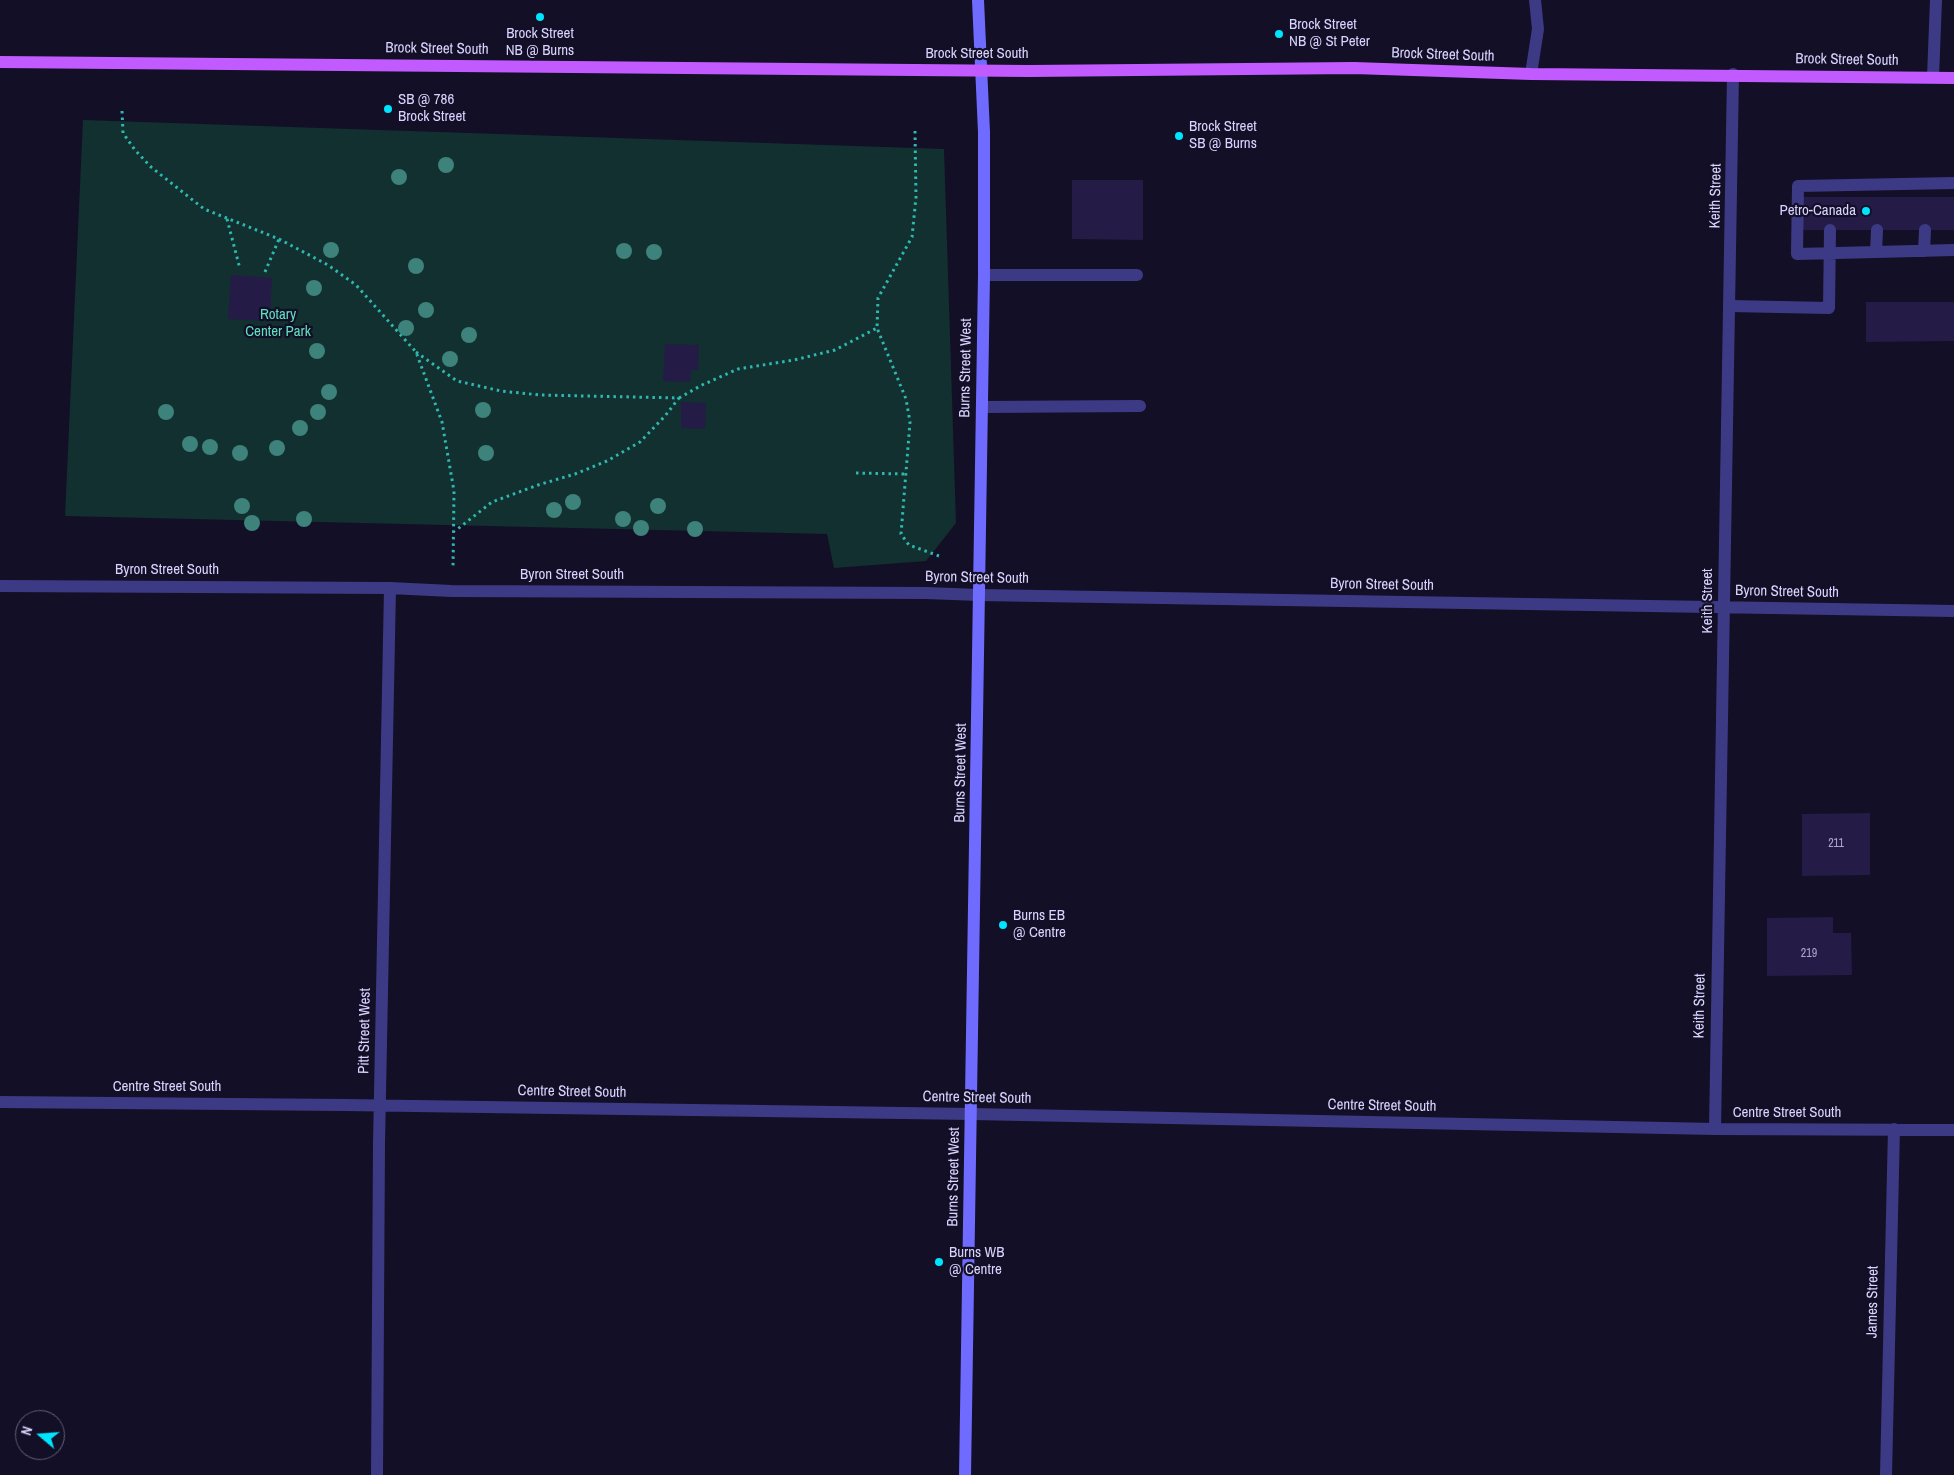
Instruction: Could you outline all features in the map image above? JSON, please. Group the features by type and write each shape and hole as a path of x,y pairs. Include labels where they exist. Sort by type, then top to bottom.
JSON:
{"main road":[{"name":"Brock Street South","path":"0,62 982,70 1354,68 1531,74 1733,74 1954,78"}],"street":[{"name":"Burns Street West","path":"966,1475 984,275 982,70 978,0"},
{"path":"1531,74 1538,29 1535,0"},
{"path":"1933,77 1936,0"},
{"name":"Keith Street","path":"1715,1129 1733,74"},
{"path":"1954,183 1926,184 1878,191 1830,191 1798,186 1797,254 1954,250"},
{"path":"1926,184 1926,197"},
{"path":"1730,306 1829,308 1830,230"},
{"path":"1876,252 1877,230"},
{"path":"1924,251 1925,230"},
{"path":"984,275 1137,276"},
{"path":"982,407 1140,406"},
{"name":"Byron Street South","path":"0,586 390,588 452,591 926,593 1954,611"},
{"name":"Pitt Street West","path":"377,1475 390,588"},
{"name":"Centre Street South","path":"0,1102 381,1105 972,1114 1715,1129 1954,1130"},
{"name":"James Street","path":"1886,1475 1894,1130"}],"path":[{"path":"122,111 123,133 140,156 204,209 279,239 328,265 356,285 416,352 457,381 501,391 540,395 679,398"},
{"path":"915,131 916,197 912,237 878,298 877,328 906,400 910,422 901,534 909,545 939,556"},
{"path":"226,218 240,270"},
{"path":"265,272 279,239"},
{"path":"454,531 492,502 538,484 575,474 607,460 640,442 679,398 702,385 738,368 794,360 835,350 877,328"},
{"path":"416,352 442,422 454,491 452,591"},
{"path":"856,473 906,474"}],"green space":[{"name":"Rotary Center Park","path":"83,120 944,149 956,523 926,561 834,568 827,534 65,516"}],"building":[{"path":"1072,180 1143,180 1143,240 1072,239"},
{"path":"1800,197 1954,197 1954,230 1800,230"},
{"path":"231,275 272,278 270,321 228,319"},
{"path":"1866,302 1954,302 1954,341 1866,342"},
{"path":"665,344 699,345 698,370 691,370 690,382 663,381"},
{"path":"681,402 706,403 705,429 681,428"},
{"path":"1870,813 1870,875 1802,876 1802,814"},
{"path":"1833,917 1833,933 1851,933 1852,975 1767,976 1767,918"}],"place":[{"name":"Brock Street NB @ Burns","path":"540,17"},
{"name":"Brock Street NB @ St Peter","path":"1279,34"},
{"name":"SB @ 786 Brock Street","path":"388,109"},
{"name":"Brock Street SB @ Burns","path":"1179,136"},
{"name":"Petro-Canada","path":"1866,211"},
{"name":"Burns EB @ Centre","path":"1003,925"},
{"name":"Burns WB @ Centre","path":"939,1262"}]}
